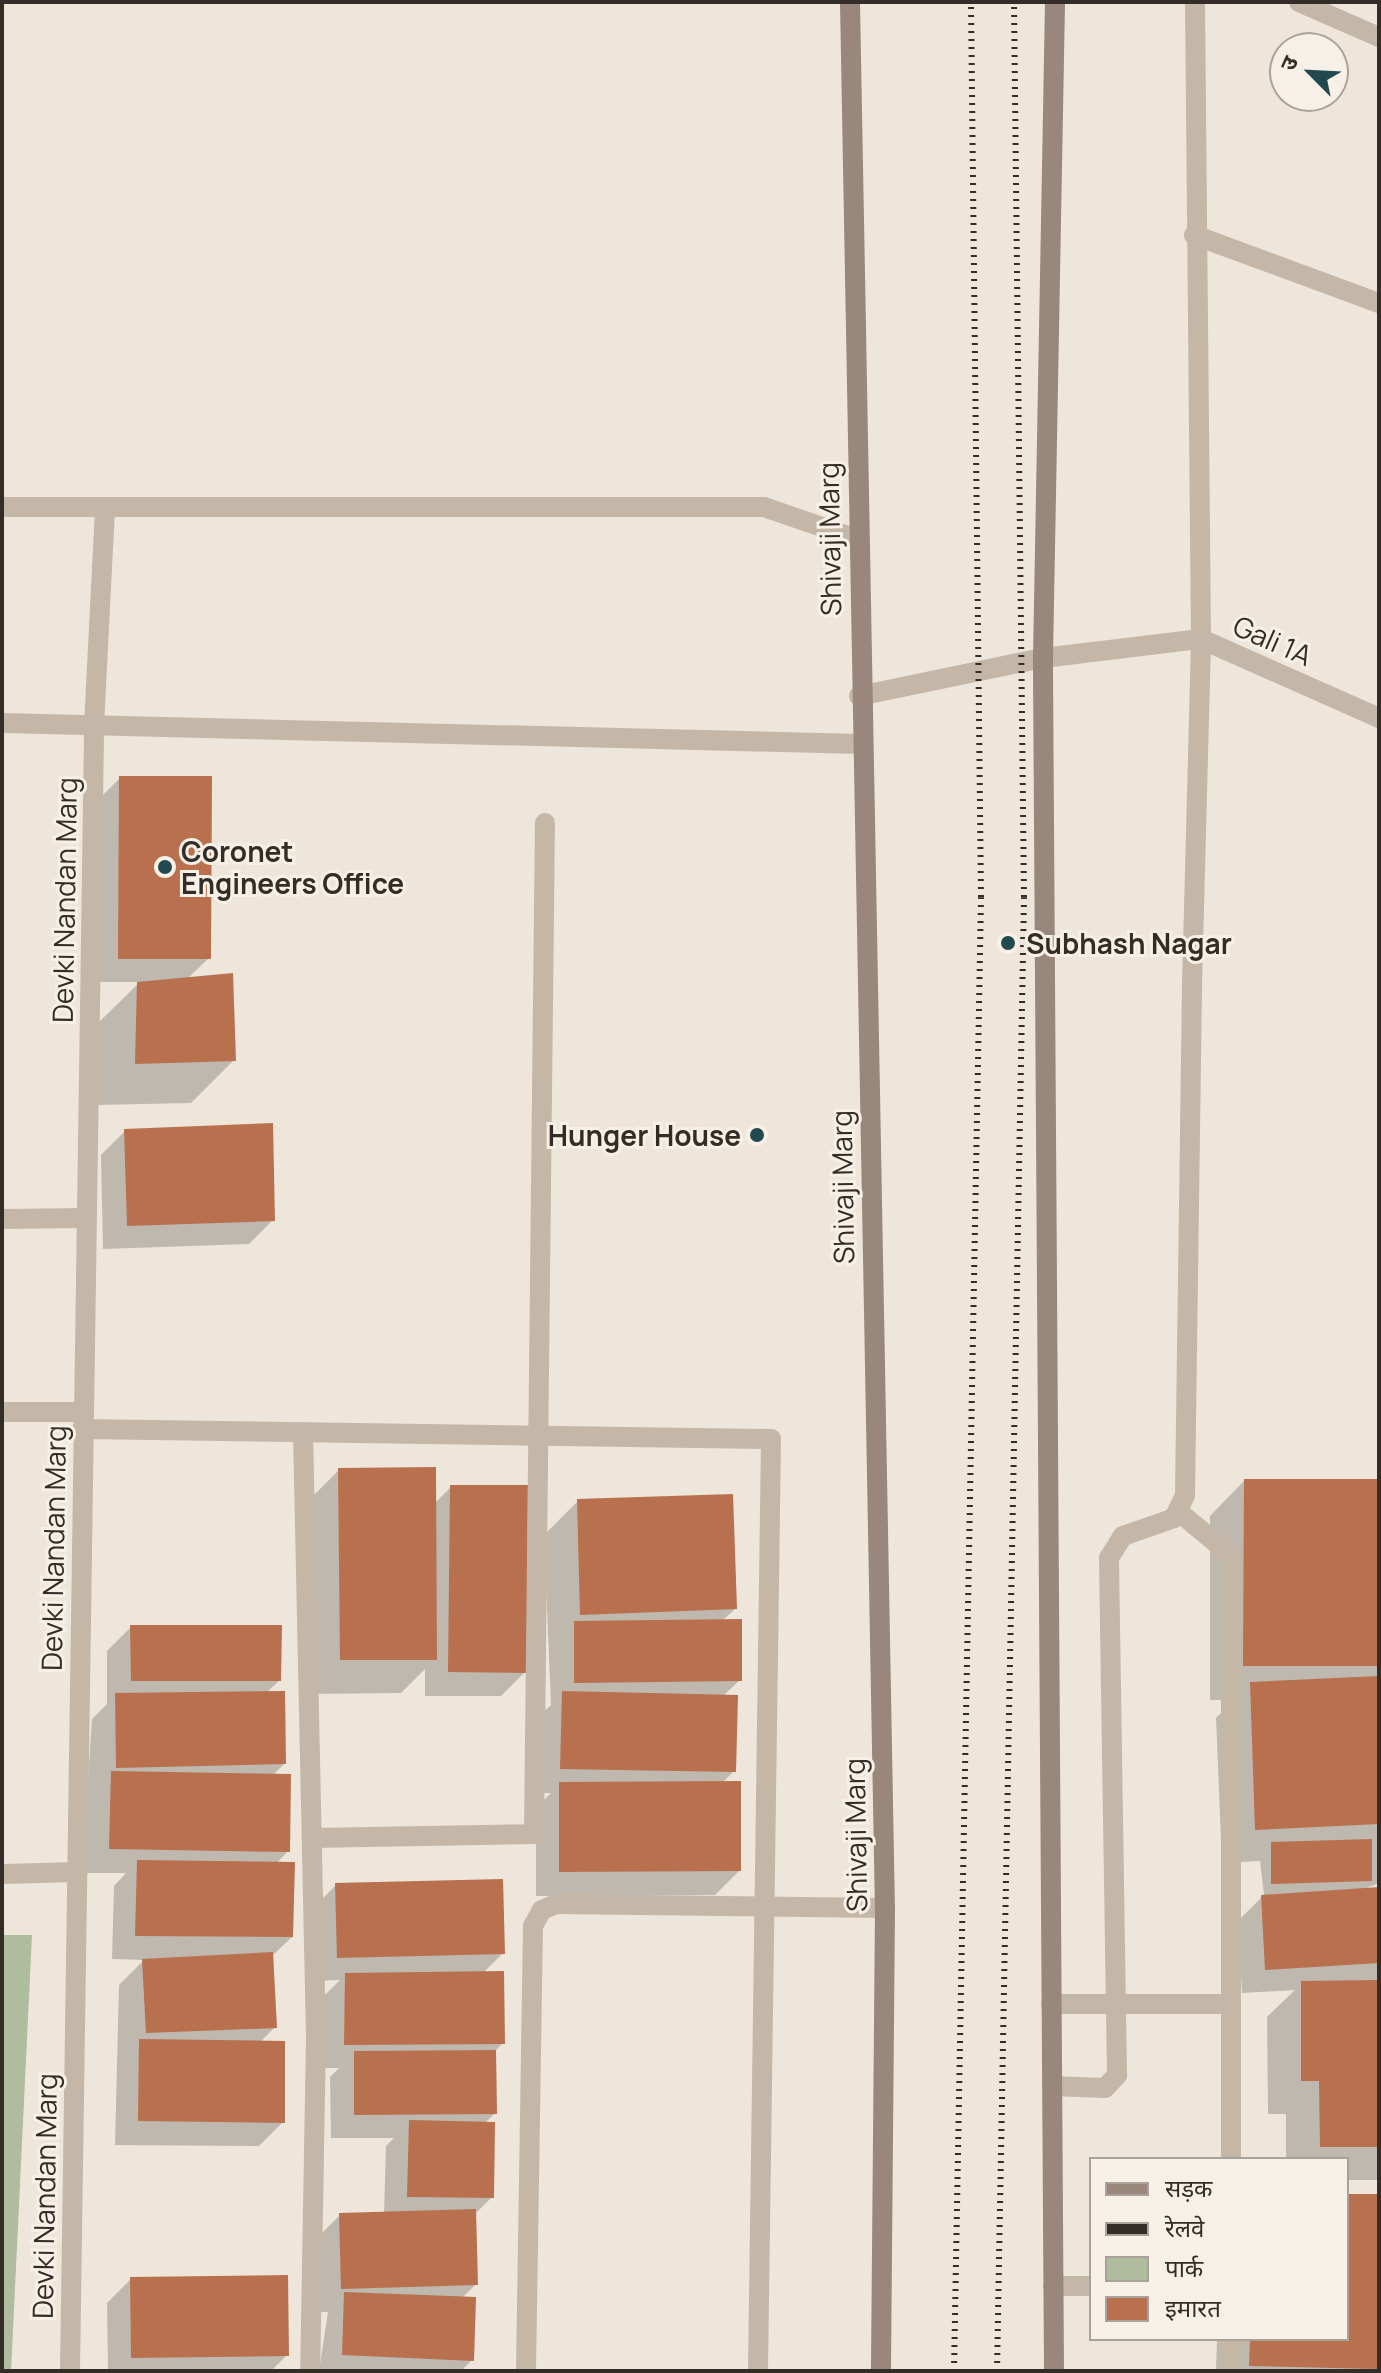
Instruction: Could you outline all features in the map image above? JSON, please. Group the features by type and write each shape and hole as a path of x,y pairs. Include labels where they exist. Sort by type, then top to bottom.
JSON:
{"main road":[{"name":"Shivaji Marg","path":"850,2 859,696 885,1908 881,2371"},
{"path":"1054,2371 1043,658 1055,2"}],"street":[{"path":"1180,1513 1192,1421 1192,985 1201,639 1194,235 1195,2"},
{"path":"1299,2 1379,37"},
{"path":"1194,235 1379,303"},
{"path":"2,507 764,507 857,539"},
{"name":"Devki Nandan Marg","path":"70,2371 94,726 105,508"},
{"name":"Gali 1A","path":"859,696 1043,658 1201,639 1379,718"},
{"path":"2,723 861,744"},
{"path":"312,1838 534,1834 545,823"},
{"path":"2,1219 86,1218"},
{"path":"2,1412 82,1421 303,1432 771,1439 758,2371"},
{"path":"303,1432 312,1838 310,2371"},
{"path":"1052,2086 1112,2085 1116,2002 1109,1558 1123,1536 1180,1513"},
{"path":"1180,1513 1231,1555 1231,2157"},
{"path":"2,1874 77,1872"},
{"path":"526,2371 537,1918 556,1904 765,1903 885,1908"},
{"path":"1051,2004 1231,2004"},
{"path":"1053,2286 1089,2286"},
{"path":"1231,2341 1231,2371"}],"green space":[{"path":"2,1935 32,1935 11,2371 2,2371"}],"building":[{"name":"Coronet Engineers Office","path":"119,776 212,776 211,959 118,959"},
{"path":"233,973 236,1061 135,1064 137,982"},
{"path":"273,1123 275,1221 127,1226 124,1129"},
{"path":"436,1467 437,1660 340,1660 338,1468"},
{"path":"1244,1479 1379,1479 1379,1666 1243,1666"},
{"path":"450,1485 528,1485 527,1673 448,1672"},
{"path":"733,1494 737,1609 580,1615 577,1499"},
{"path":"742,1619 742,1681 574,1683 574,1621"},
{"path":"130,1625 282,1625 281,1681 131,1681"},
{"path":"1379,1676 1379,1824 1255,1830 1250,1682"},
{"path":"285,1691 286,1764 116,1768 115,1693"},
{"path":"562,1691 738,1695 736,1772 560,1769"},
{"path":"111,1771 291,1774 290,1852 109,1849"},
{"path":"741,1781 741,1871 559,1872 559,1782"},
{"path":"1372,1839 1372,1881 1271,1884 1271,1842"},
{"path":"137,1860 295,1862 293,1937 135,1936"},
{"path":"503,1879 505,1954 337,1958 335,1883"},
{"path":"1379,1887 1379,1963 1265,1970 1261,1895"},
{"path":"273,1952 277,2028 146,2033 142,1959"},
{"path":"504,1971 505,2044 344,2045 345,1973"},
{"path":"1379,1980 1379,2147 1320,2147 1319,2081 1301,2081 1301,1981"},
{"path":"139,2039 285,2041 285,2123 138,2121"},
{"path":"496,2050 497,2114 354,2115 354,2051"},
{"path":"409,2120 495,2122 494,2198 407,2197"},
{"path":"1349,2194 1379,2194 1379,2369 1249,2366 1250,2341 1349,2341"},
{"path":"476,2209 478,2285 341,2289 339,2213"},
{"path":"288,2275 289,2356 131,2358 130,2277"},
{"path":"344,2292 476,2297 474,2361 342,2355"}],"railway":[{"path":"954,2371 981,897 971,2"},
{"path":"997,2371 1024,897 1014,2"}],"place":[{"name":"Coronet Engineers Office","path":"165,867"},
{"name":"Subhash Nagar","path":"1008,943"},
{"name":"Hunger House","path":"757,1135"}]}
